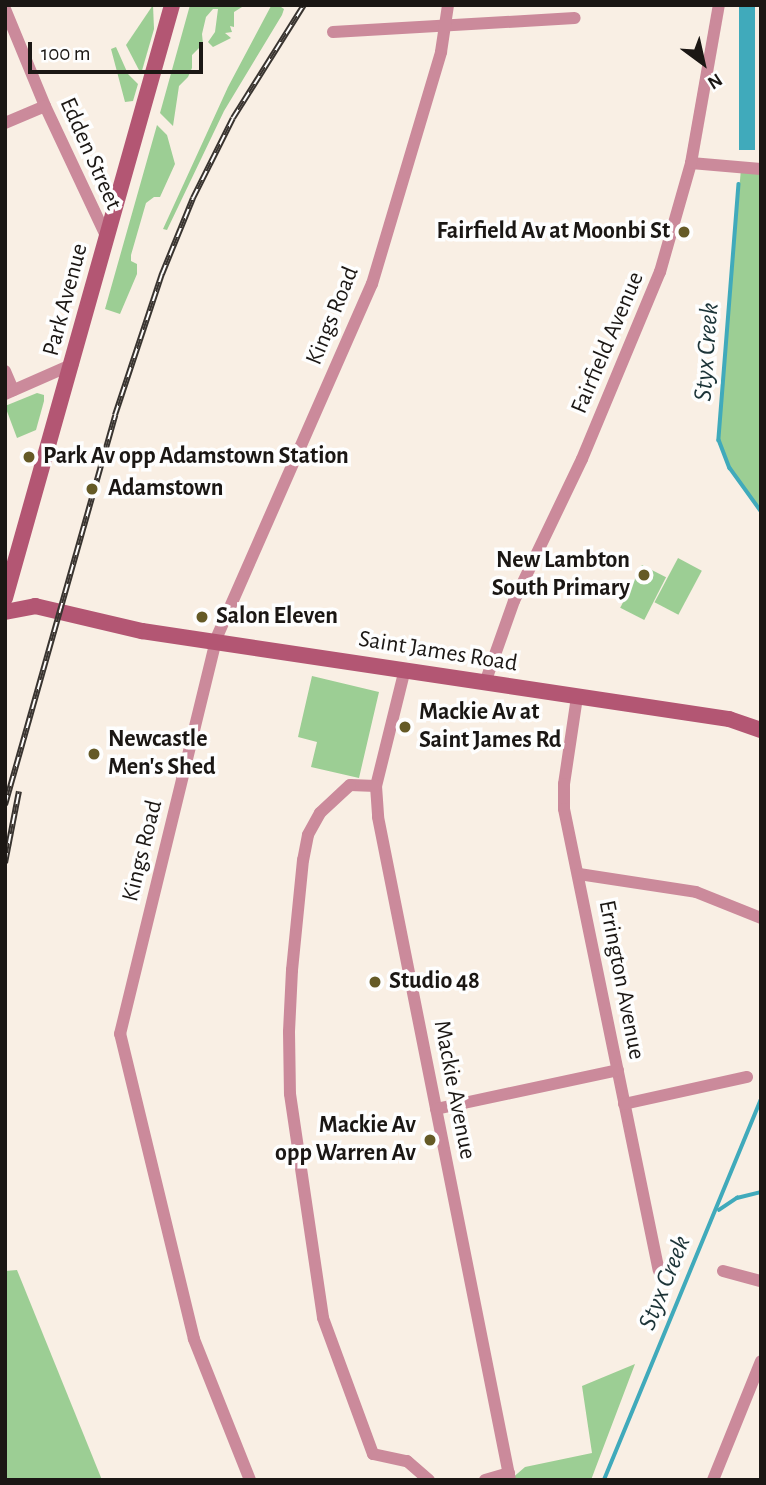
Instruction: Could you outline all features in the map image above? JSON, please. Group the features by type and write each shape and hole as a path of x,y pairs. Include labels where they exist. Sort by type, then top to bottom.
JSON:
{"main road":[{"name":"Park Avenue","path":"5,598 171,8"},
{"name":"Saint James Road","path":"5,612 25,606 54,609 142,631 216,639 486,680 577,697 729,719 761,730"}],"street":[{"name":"Kings Road","path":"250,1480 194,1339 120,1034 216,639 372,284 447,25 448,5"},
{"name":"Fairfield Avenue","path":"486,680 514,601 582,459 648,305 691,163 719,5"},
{"name":"Edden Street","path":"5,9 45,106 107,238"},
{"path":"333,32 575,18"},
{"path":"5,124 45,106"},
{"path":"691,163 761,169"},
{"path":"5,371 9,392 73,364"},
{"name":"Mackie Avenue","path":"405,668 376,786 378,817 509,1477"},
{"name":"Errington Avenue","path":"577,697 563,795 659,1270"},
{"path":"376,786 350,785 320,813 308,835 292,970 290,1094 323,1318 373,1454 407,1461 429,1480"},
{"path":"579,874 696,892 761,918"},
{"path":"436,1110 618,1070"},
{"path":"624,1104 747,1077"},
{"path":"723,1271 761,1280"},
{"path":"713,1480 761,1361"},
{"path":"485,1480 509,1477"}],"green space":[{"path":"153,5 154,29 141,74 126,45"},
{"path":"190,5 242,7 234,12 234,27 230,26 232,32 225,33 231,38 213,47 208,42 215,32 218,9 213,9 206,17 203,44 192,55 192,68 179,86 173,126 160,113"},
{"path":"278,5 284,9 282,15 224,111 167,230 163,229 228,87 271,6"},
{"path":"116,47 128,74 138,84 133,101 125,102 111,49"},
{"path":"157,125 167,135 175,164 160,197 154,197 146,203 131,255 131,261 137,264 137,274 120,314 105,309"},
{"path":"741,168 761,169 761,511 730,468 719,440"},
{"path":"37,393 44,395 44,401 36,430 17,438 5,406"},
{"path":"678,558 702,571 678,615 655,602"},
{"path":"642,565 666,577 644,620 620,608"},
{"path":"312,676 379,692 359,778 311,767 317,742 298,737"},
{"path":"17,1270 102,1480 5,1480 5,1271"},
{"path":"635,1364 591,1480 510,1480 525,1467 592,1453 582,1386"}],"water":[{"path":"739,5 755,5 755,150 739,150"}],"waterway":[{"name":"Styx Creek","path":"739,184 719,440 730,468 761,511"},
{"name":"Styx Creek","path":"604,1480 761,1100"},
{"path":"719,1210 737,1198 761,1192"}],"railway":[{"path":"5,805 115,415 162,274 193,198 233,118 304,5"},
{"path":"5,863 19,791"}],"place":[{"name":"Fairfield Av at Moonbi St","path":"684,232"},
{"name":"Park Av opp Adamstown Station","path":"29,457"},
{"name":"Adamstown","path":"92,489"},
{"name":"New Lambton South Primary","path":"644,575"},
{"name":"Salon Eleven","path":"202,617"},
{"name":"Mackie Av at Saint James Rd","path":"405,727"},
{"name":"Newcastle Men's Shed","path":"94,754"},
{"name":"Studio 48","path":"375,982"},
{"name":"Mackie Av opp Warren Av","path":"430,1140"}]}
